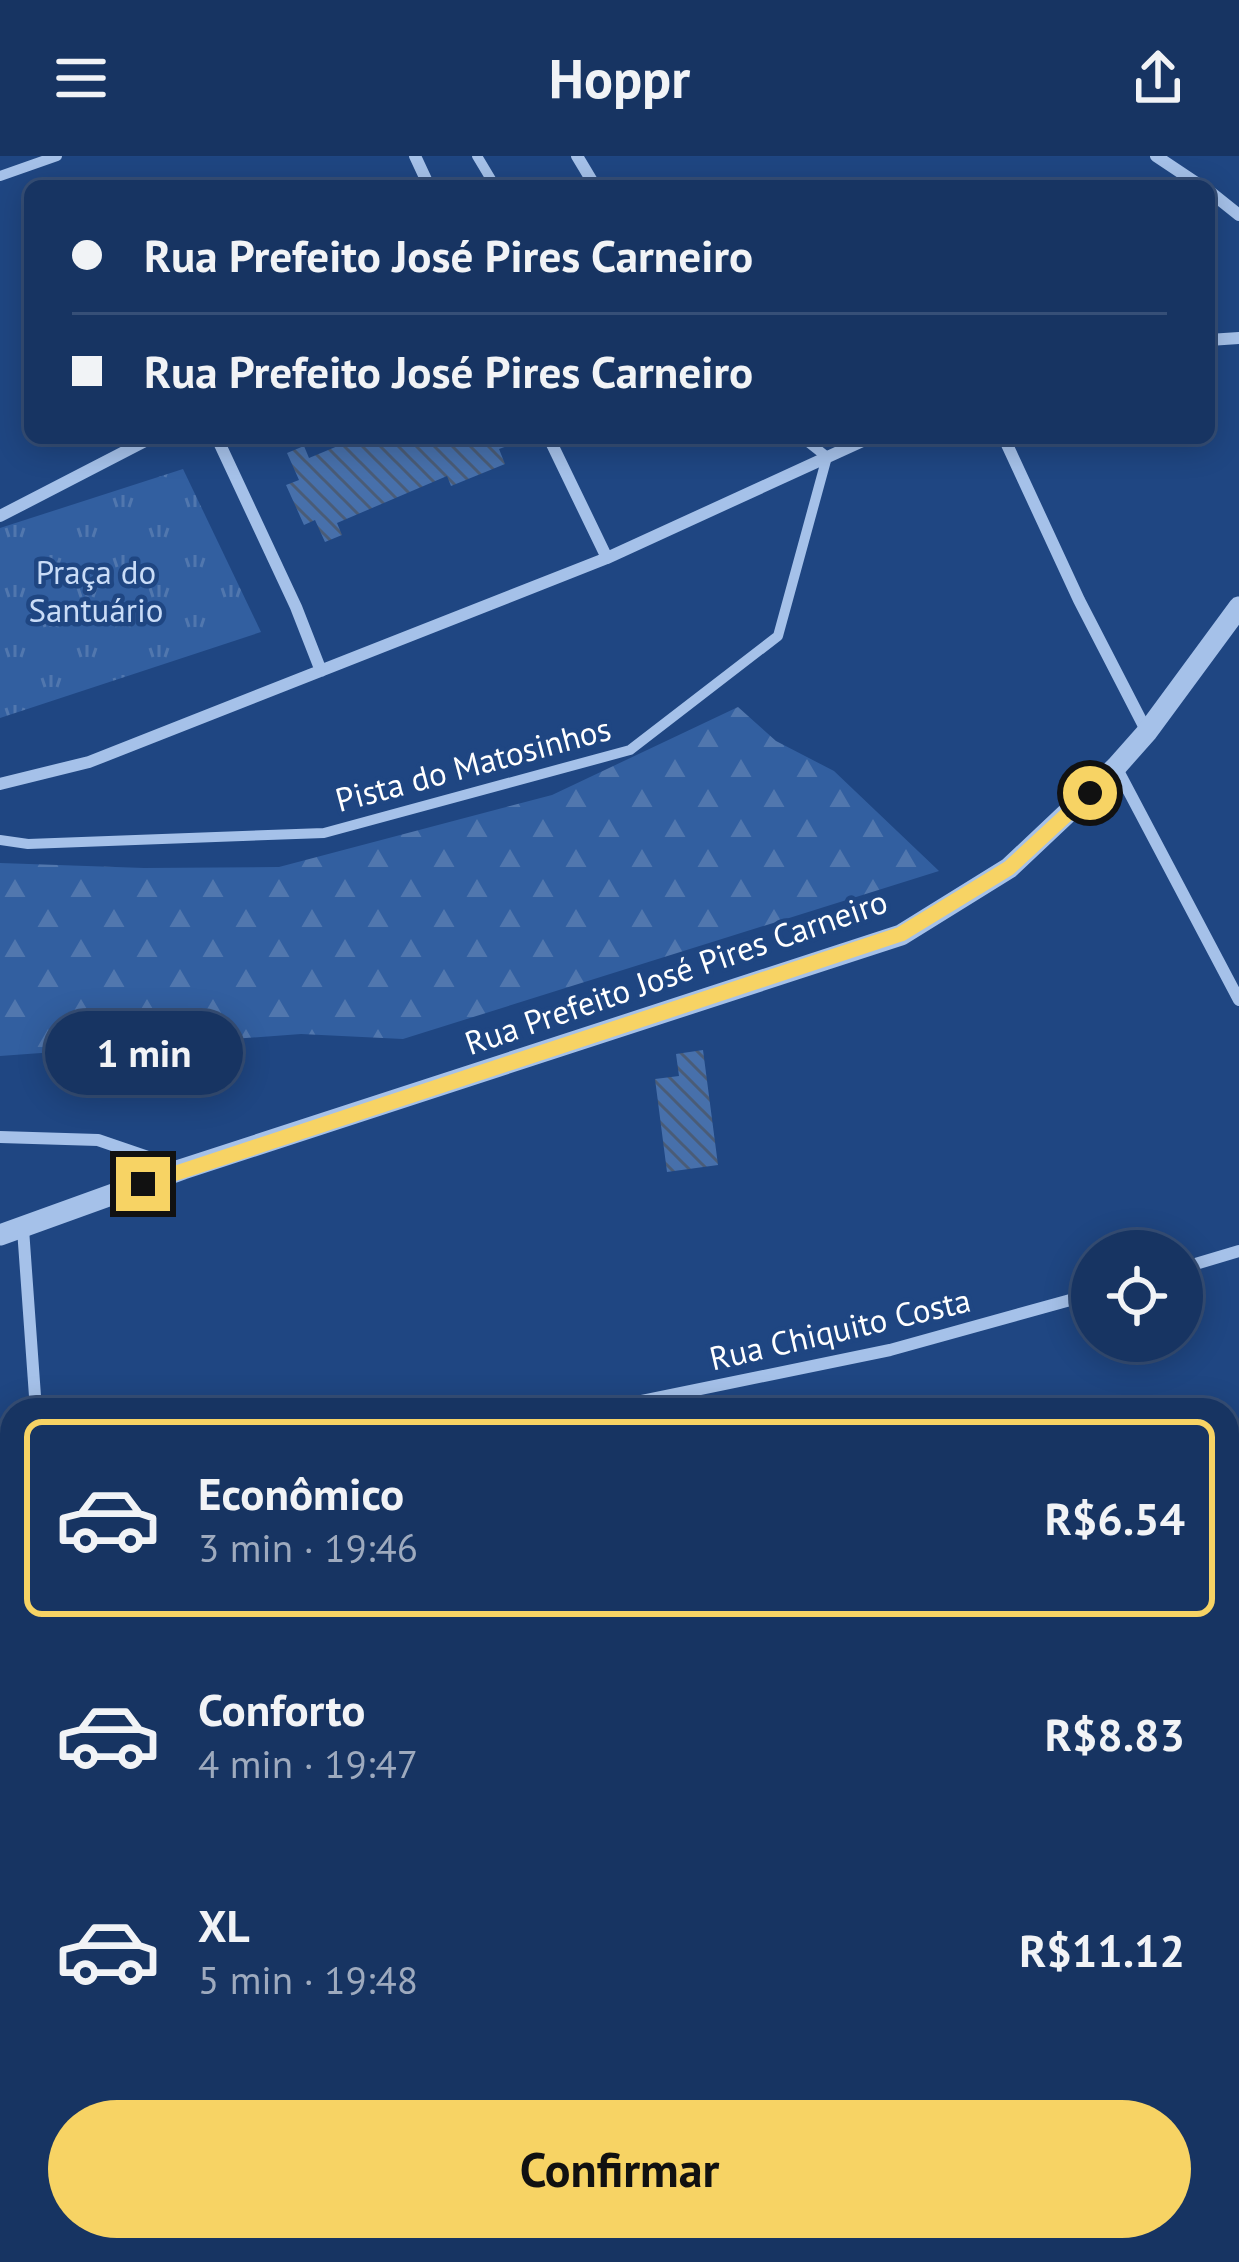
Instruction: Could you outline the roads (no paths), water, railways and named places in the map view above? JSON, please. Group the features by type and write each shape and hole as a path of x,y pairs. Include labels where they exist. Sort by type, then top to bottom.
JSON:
{"street":[{"path":"0,176 57,156"},
{"path":"1156,156 1191,180"},
{"path":"1216,340 1239,341"},
{"path":"0,515 139,444"},
{"path":"220,444 322,671"},
{"path":"552,444 607,558"},
{"path":"811,444 827,457"},
{"path":"0,784 89,762 607,558 855,444"},
{"path":"1007,444 1147,732"},
{"name":"Pista do Matosinhos","path":"0,840 28,844 324,833 630,750 778,636 827,457"},
{"name":"Rua Prefeito José Pires Carneiro","path":"0,1235 183,1169 901,934 1009,868 1116,767 1239,607"},
{"path":"1116,767 1239,1000"},
{"path":"0,1137 98,1140 183,1169"},
{"path":"23,1229 35,1398"},
{"path":"1203,1262 1239,1251"},
{"name":"Rua Chiquito Costa","path":"656,1398 890,1350 1071,1300"}],"park label":[{"name":"Praça do Santuário","path":"96,591"}]}
